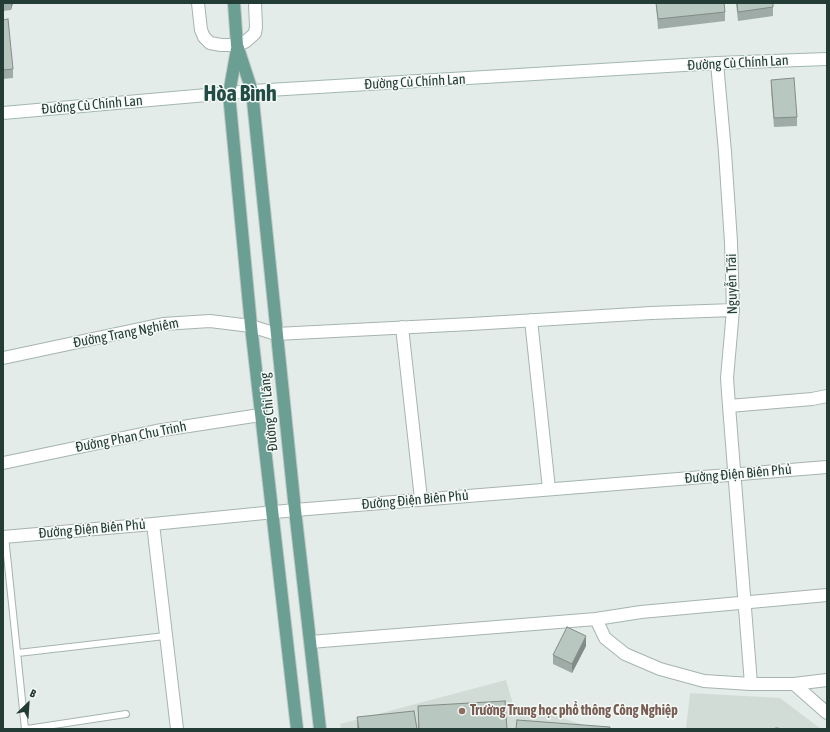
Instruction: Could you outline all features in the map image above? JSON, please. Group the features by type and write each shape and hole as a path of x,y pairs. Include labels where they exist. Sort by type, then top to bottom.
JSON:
{"main road":[{"path":"234,3 237,45"},
{"name":"Đường Chi Lăng","path":"237,45 252,91 276,334 320,729"},
{"name":"Đường Chi Lăng","path":"237,45 229,94 260,414 297,729"}],"street":[{"path":"198,3 201,30 210,43 221,45 237,45 245,42 255,33 255,3"},
{"name":"Đường Cù Chính Lan","path":"3,113 252,91 717,63 827,59"},
{"name":"Nguyễn Trãi","path":"717,63 726,160 731,242 733,310 727,378 751,684"},
{"path":"276,334 651,313 733,310"},
{"path":"532,320 549,489"},
{"name":"Đường Trang Nghiêm","path":"3,358 163,324 210,321 251,326 276,334"},
{"path":"402,327 421,499"},
{"path":"729,406 812,399 827,396"},
{"name":"Đường Phan Chu Trinh","path":"3,463 156,431 260,414"},
{"name":"Đường Điện Biên Phủ","path":"4,536 153,524 421,499 827,467"},
{"path":"153,524 177,729"},
{"path":"310,642 596,619 641,612 827,595"},
{"path":"596,619 605,638 625,654 660,669 704,681 751,684 794,684 827,680"},
{"path":"794,684 827,713"}],"lane":[{"path":"4,536 26,729 126,714"},
{"path":"18,654 166,636"}],"shaded area":[{"name":"Trường Trung học phổ thông Công Nghiệp","path":"506,680 513,704 596,729 341,729 340,724"},
{"path":"690,693 780,698 821,729 686,729"}],"building":[{"path":"656,3 724,3 725,12 658,19"},
{"path":"737,3 773,3 773,7 738,12"},
{"path":"8,19 13,69 3,70 3,20"},
{"path":"794,78 797,117 774,118 771,80"},
{"path":"567,627 586,636 572,664 553,655"},
{"path":"505,701 507,729 419,729 418,706"},
{"path":"414,711 417,729 359,729 357,717"},
{"path":"517,720 610,727 610,729 516,729"}],"place":[{"name":"Trường Trung học phổ thông Công Nghiệp","path":"462,711"}],"district":[{"name":"Hòa Bình","path":"240,94"}]}
